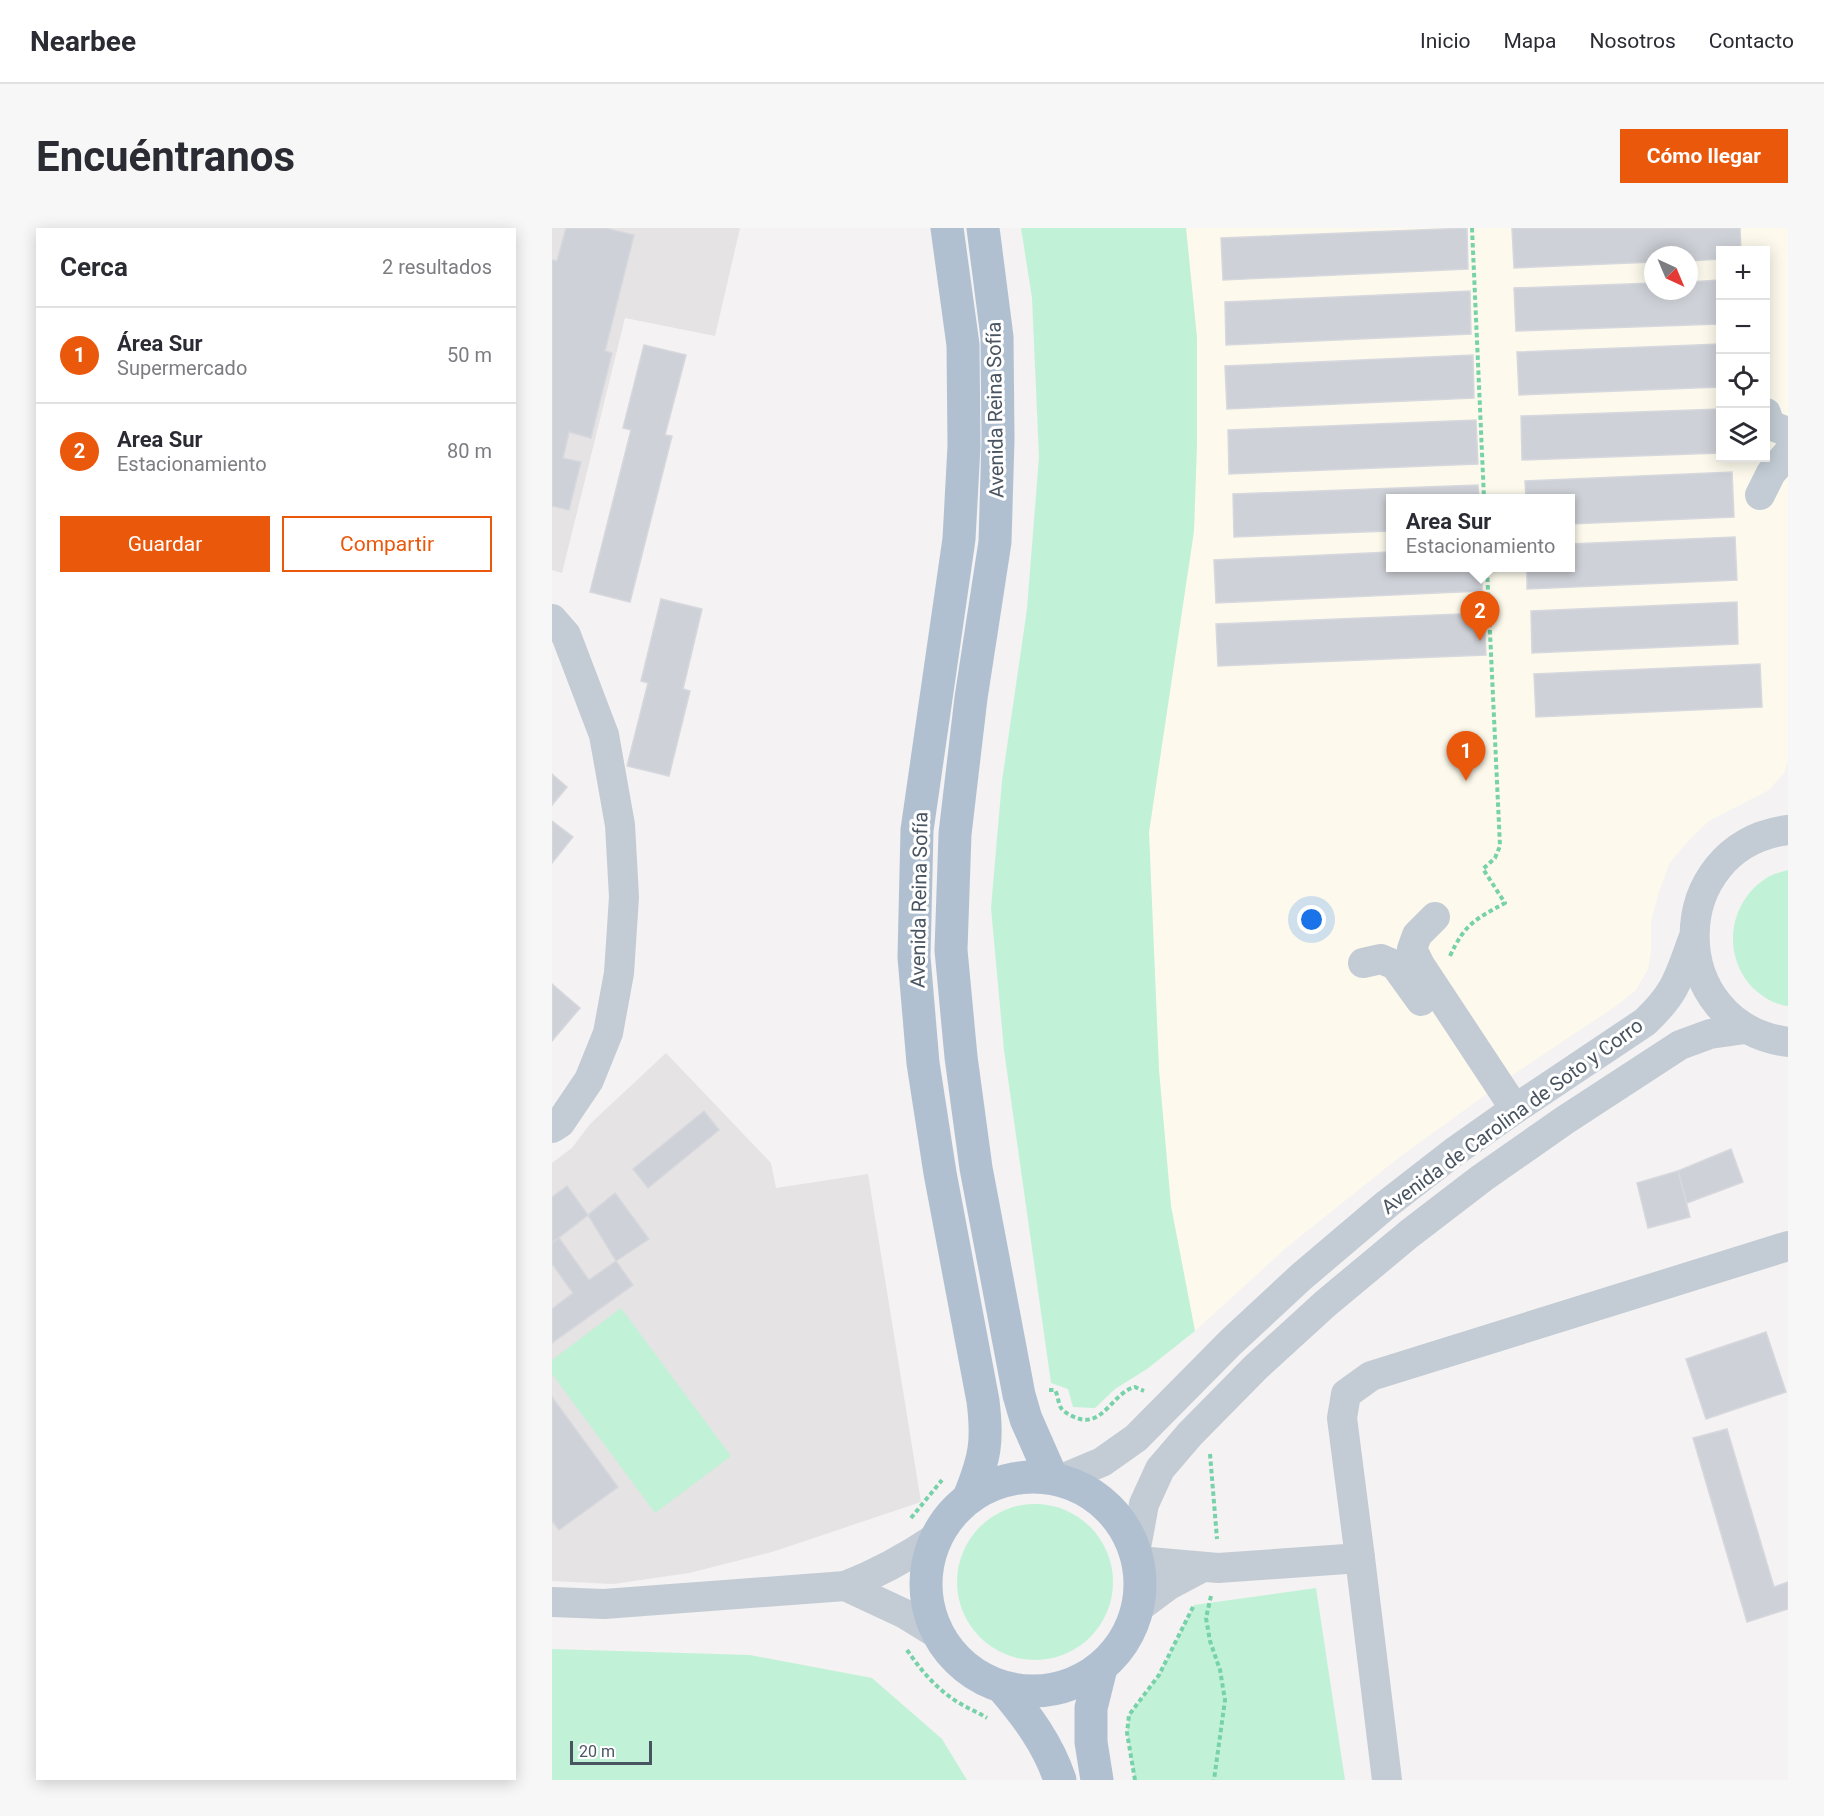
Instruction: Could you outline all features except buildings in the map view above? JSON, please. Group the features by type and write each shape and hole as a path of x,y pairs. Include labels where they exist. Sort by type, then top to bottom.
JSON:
{"main road":[{"name":"Avenida Reina Sofía","path":"947,228 963,345 964,446 959,539 916,830 914,957 924,1074 987,1432 982,1465 970,1495"},
{"name":"Avenida Reina Sofía","path":"983,228 996,338 998,439 995,542 971,698 955,834 951,950 976,1168 1019,1395 1026,1419 1056,1479"},
{"name":"Avenida Reina Sofía","path":"1041,1475 1056,1479 1077,1485 1108,1505 1130,1535 1141,1571 1138,1608 1124,1642 1101,1668 1071,1685 1037,1692 1003,1688 972,1674 947,1650 931,1620 924,1587 929,1553 944,1522 970,1495 1004,1479 1041,1475"},
{"name":"Avenida Reina Sofía","path":"1097,1780 1091,1742 1091,1708 1101,1668"},
{"name":"Avenida Reina Sofía","path":"1003,1688 1035,1729 1052,1758 1060,1780"}],"street":[{"path":"1770,425 1788,432"},
{"path":"1760,495 1772,473 1788,453"},
{"path":"552,619 566,635 604,735 617,813 624,897 620,973 608,1033 589,1080 560,1123 552,1128"},
{"path":"1783,826 1746,843 1724,861 1712,876 1696,911 1693,939 1697,966 1708,991 1724,1012 1745,1029 1772,1040 1788,1042"},
{"path":"1435,917 1417,935 1412,949 1507,1114"},
{"name":"Avenida de Carolina de Soto y Corro","path":"1056,1479 1102,1462 1136,1438 1231,1342 1301,1277 1387,1204 1507,1114 1645,1022 1663,1005 1676,986 1693,939"},
{"path":"1363,963 1381,959 1395,965 1507,1114"},
{"name":"Avenida de Carolina de Soto y Corro","path":"1137,1557 1144,1504 1160,1469 1248,1376 1325,1304 1410,1233 1482,1178 1565,1120 1680,1045 1710,1034 1745,1029"},
{"path":"1388,1780 1342,1418 1346,1394 1371,1376 1788,1246"},
{"path":"552,1602 604,1604 845,1586 874,1575 905,1559 937,1537"},
{"path":"1137,1557 1206,1581"},
{"path":"1138,1608 1169,1584 1206,1581 1360,1558"},
{"path":"845,1586 905,1614 939,1635"}],"path":[{"path":"1472,228 1484,494"},
{"path":"1447,963 1461,935 1474,920 1505,903 1483,869 1495,858 1500,846 1487,572"},
{"path":"1206,1581 1206,1618 1226,1700 1214,1780"},
{"path":"1135,1780 1127,1733 1130,1715 1140,1698 1159,1675"}],"shaded area":[{"path":"552,228 740,228 715,336 625,318 562,573 552,570"},
{"path":"1186,228 1788,228 1788,761 1784,773 1769,790 1709,821 1670,862 1651,922 1651,952 1648,969 1636,990 1401,1156 1287,1247 1195,1331 1171,1206 1159,1070 1149,832 1194,531 1197,338"},
{"path":"666,1053 771,1163 776,1188 868,1174 921,1502 772,1552 689,1573 613,1584 552,1581 552,1163 572,1148 590,1124"}],"green space":[{"path":"1021,228 1186,228 1197,338 1194,531 1149,832 1159,1070 1171,1206 1195,1331 1147,1369 1115,1389 1095,1408 1073,1407 1068,1389 1051,1383 1004,1050 991,908 1002,781 1027,609 1039,457 1032,298"},
{"path":"1788,870 1788,1006 1768,999 1752,987 1742,973 1733,943 1738,912 1746,898 1756,886 1770,876"},
{"path":"621,1308 731,1456 655,1513 552,1374 552,1360"},
{"path":"1035,1504 1050,1505 1065,1510 1079,1517 1090,1527 1100,1538 1107,1552 1112,1567 1112,1597 1107,1612 1100,1626 1090,1637 1079,1647 1065,1654 1050,1659 1035,1660 1020,1659 1005,1654 991,1647 980,1637 970,1626 963,1612 958,1597 957,1582 958,1567 963,1552 970,1538 980,1527 991,1517 1005,1510 1020,1505"},
{"path":"1316,1588 1345,1780 1135,1780 1127,1733 1129,1715 1159,1675 1194,1605"},
{"path":"552,1649 750,1655 872,1678 942,1739 967,1780 552,1780"}],"place":[{"name":"Area Sur","path":"1480,641"},
{"name":"Área Sur","path":"1466,781"}]}
